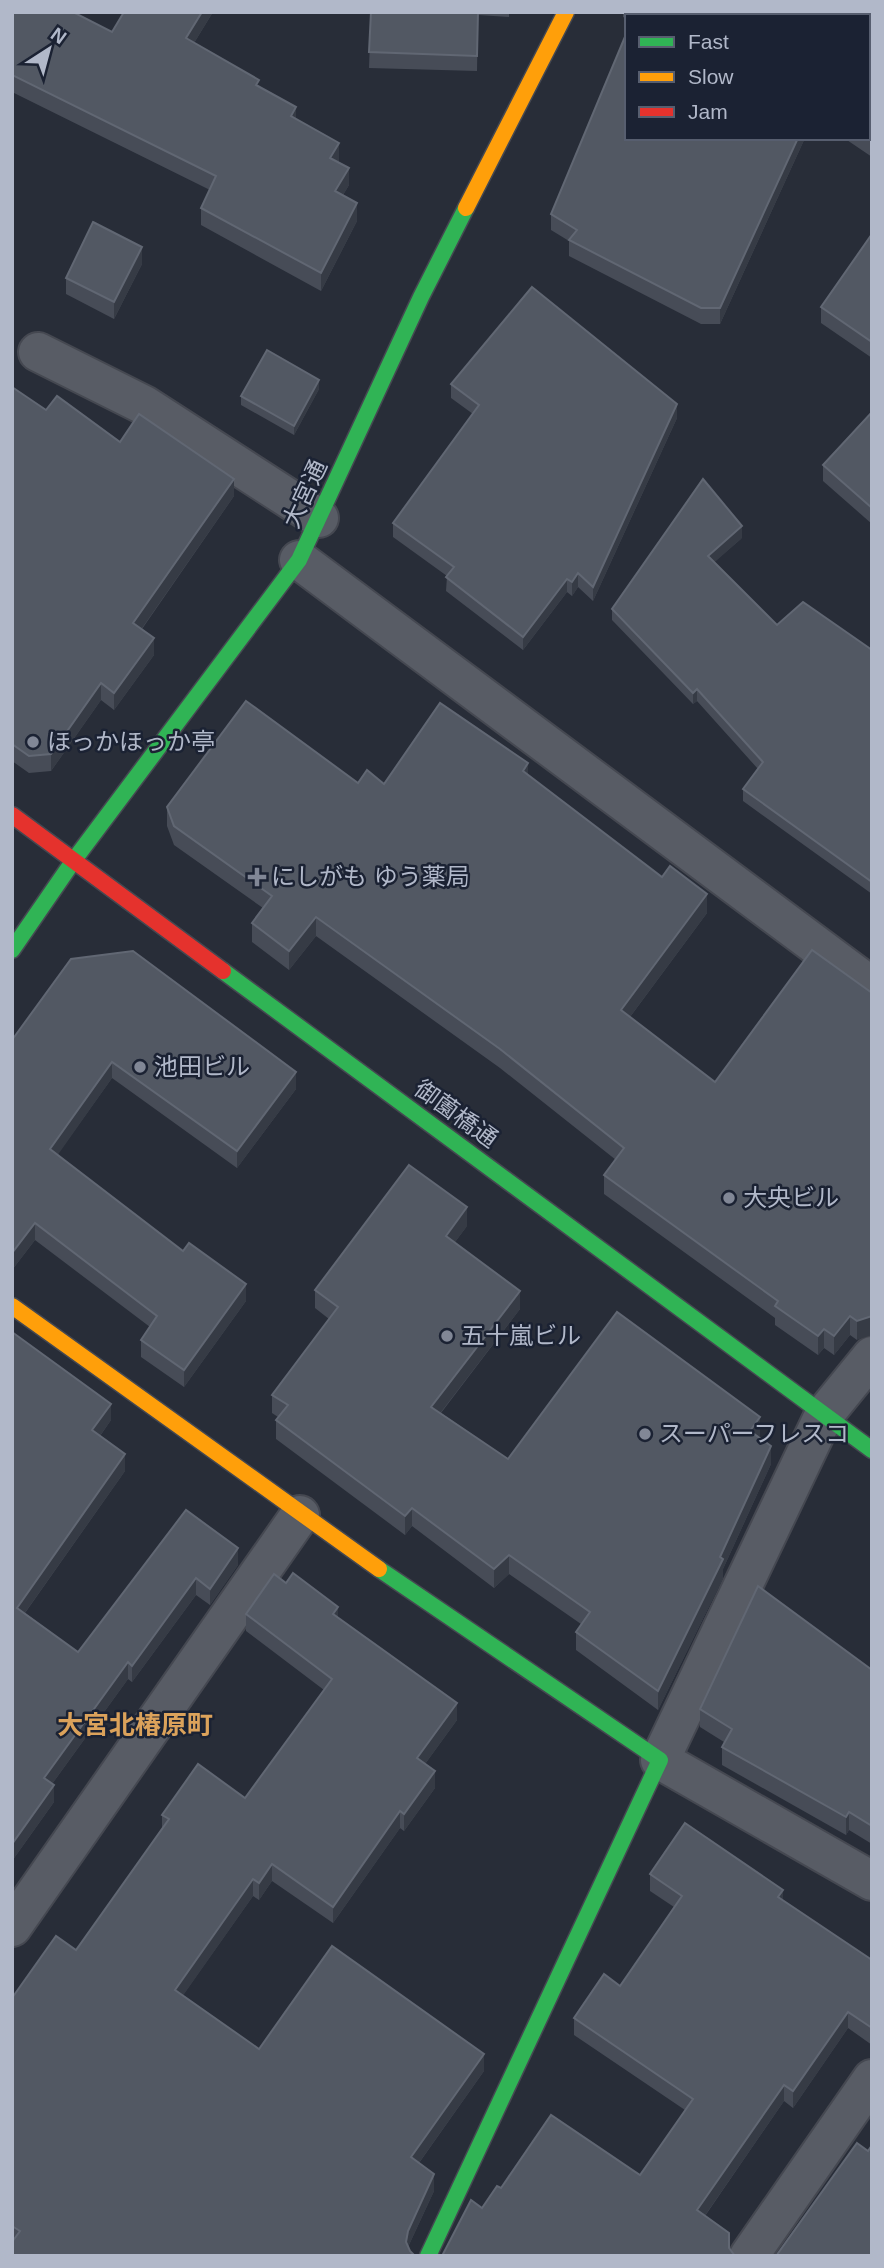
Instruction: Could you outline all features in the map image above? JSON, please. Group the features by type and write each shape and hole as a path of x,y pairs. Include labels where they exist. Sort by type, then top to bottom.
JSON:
{"street":[{"name":"大宮通","path":"12,950 74,860 299,560 421,297 566,12"},
{"path":"38,352 144,405 319,518"},
{"path":"299,560 872,987"},
{"name":"御薗橋通","path":"12,815 872,1450"},
{"path":"12,1306 300,1515 660,1760 872,1881"},
{"path":"434,2254 660,1760 824,1415 872,1356"},
{"path":"12,1927 300,1515"},
{"path":"749,2256 872,2079"}],"building":[{"path":"12,12 73,12 112,32 124,12 202,12 186,38 259,80 256,85 296,107 291,116 339,143 330,158 349,168 335,191 357,203 321,273 201,208 216,176 12,75"},
{"path":"371,12 478,12 477,56 369,52"},
{"path":"869,12 872,14 872,141 870,14 634,14"},
{"path":"625,37 625,140 797,140 720,308 701,308 569,240 577,230 551,214"},
{"path":"93,222 142,247 114,302 66,278"},
{"path":"872,234 872,342 821,307"},
{"path":"532,287 677,404 593,587 578,573 572,582 567,579 523,637 446,577 454,567 393,523 479,405 451,384"},
{"path":"267,350 319,380 294,426 241,396"},
{"path":"12,387 46,410 57,396 120,442 139,414 234,479 133,623 154,638 114,693 101,683 51,754 29,756 12,744"},
{"path":"872,412 872,508 823,465"},
{"path":"703,479 742,526 708,556 777,625 803,602 872,650 872,882 743,789 763,762 697,689 693,693 612,609"},
{"path":"246,701 358,783 367,770 384,784 440,703 528,763 523,771 662,877 670,866 707,894 621,1010 715,1082 812,950 872,993 872,1316 857,1321 850,1316 834,1336 824,1329 818,1336 775,1306 778,1301 604,1175 624,1148 500,1049 316,917 289,951 252,923 272,896 174,826 167,807"},
{"path":"133,951 296,1072 237,1151 112,1062 50,1149 183,1251 189,1243 246,1284 184,1370 141,1340 157,1316 35,1223 12,1253 12,1040 71,959"},
{"path":"409,1165 467,1207 446,1236 520,1291 431,1407 508,1459 617,1312 760,1417 750,1431 771,1446 720,1557 723,1559 658,1691 576,1632 590,1612 509,1555 494,1569 412,1508 405,1516 276,1420 288,1405 272,1395 338,1307 315,1290"},
{"path":"12,1332 111,1404 92,1430 125,1454 17,1608 78,1652 186,1510 238,1548 210,1589 196,1578 132,1666 128,1662 44,1778 54,1785 12,1844"},
{"path":"293,1573 338,1607 333,1614 457,1703 417,1758 435,1771 404,1814 400,1811 333,1907 272,1864 259,1883 253,1879 175,1990 259,2049 332,1946 484,2054 411,2157 434,2174 408,2231 406,2242 415,2256 12,2256 12,2242 20,2231 12,2226 12,1998 56,1936 76,1950 169,1819 162,1815 198,1764 245,1798 332,1679 246,1614 274,1574 286,1583"},
{"path":"758,1586 872,1670 872,1826 849,1812 846,1817 722,1747 732,1729 700,1709"},
{"path":"685,1823 783,1890 778,1897 872,1960 872,2028 848,2012 793,2091 784,2085 697,2210 729,2233 729,2248 735,2256 442,2256 471,2200 482,2208 497,2186 501,2188 551,2115 640,2175 693,2099 574,2018 604,1974 620,1986 682,1896 650,1874"},
{"path":"857,2143 868,2151 872,2145 872,2256 776,2256"}],"traffic: fast":[{"path":"12,950 74,860 299,560 421,297 466,208"},
{"path":"223,971 872,1450"},
{"path":"379,1569 660,1760 428,2256"}],"traffic: slow":[{"path":"466,208 566,12"},
{"path":"12,1306 379,1569"}],"traffic: jam":[{"path":"12,815 223,971"}],"place":[{"name":"ほっかほっか亭","path":"33,742"},
{"name":"にしがも ゆう薬局","path":"257,877"},
{"name":"池田ビル","path":"140,1067"},
{"name":"大央ビル","path":"729,1198"},
{"name":"五十嵐ビル","path":"447,1336"},
{"name":"スーパーフレスコ","path":"645,1434"}],"district":[{"name":"大宮北椿原町","path":"135,1725"}]}
